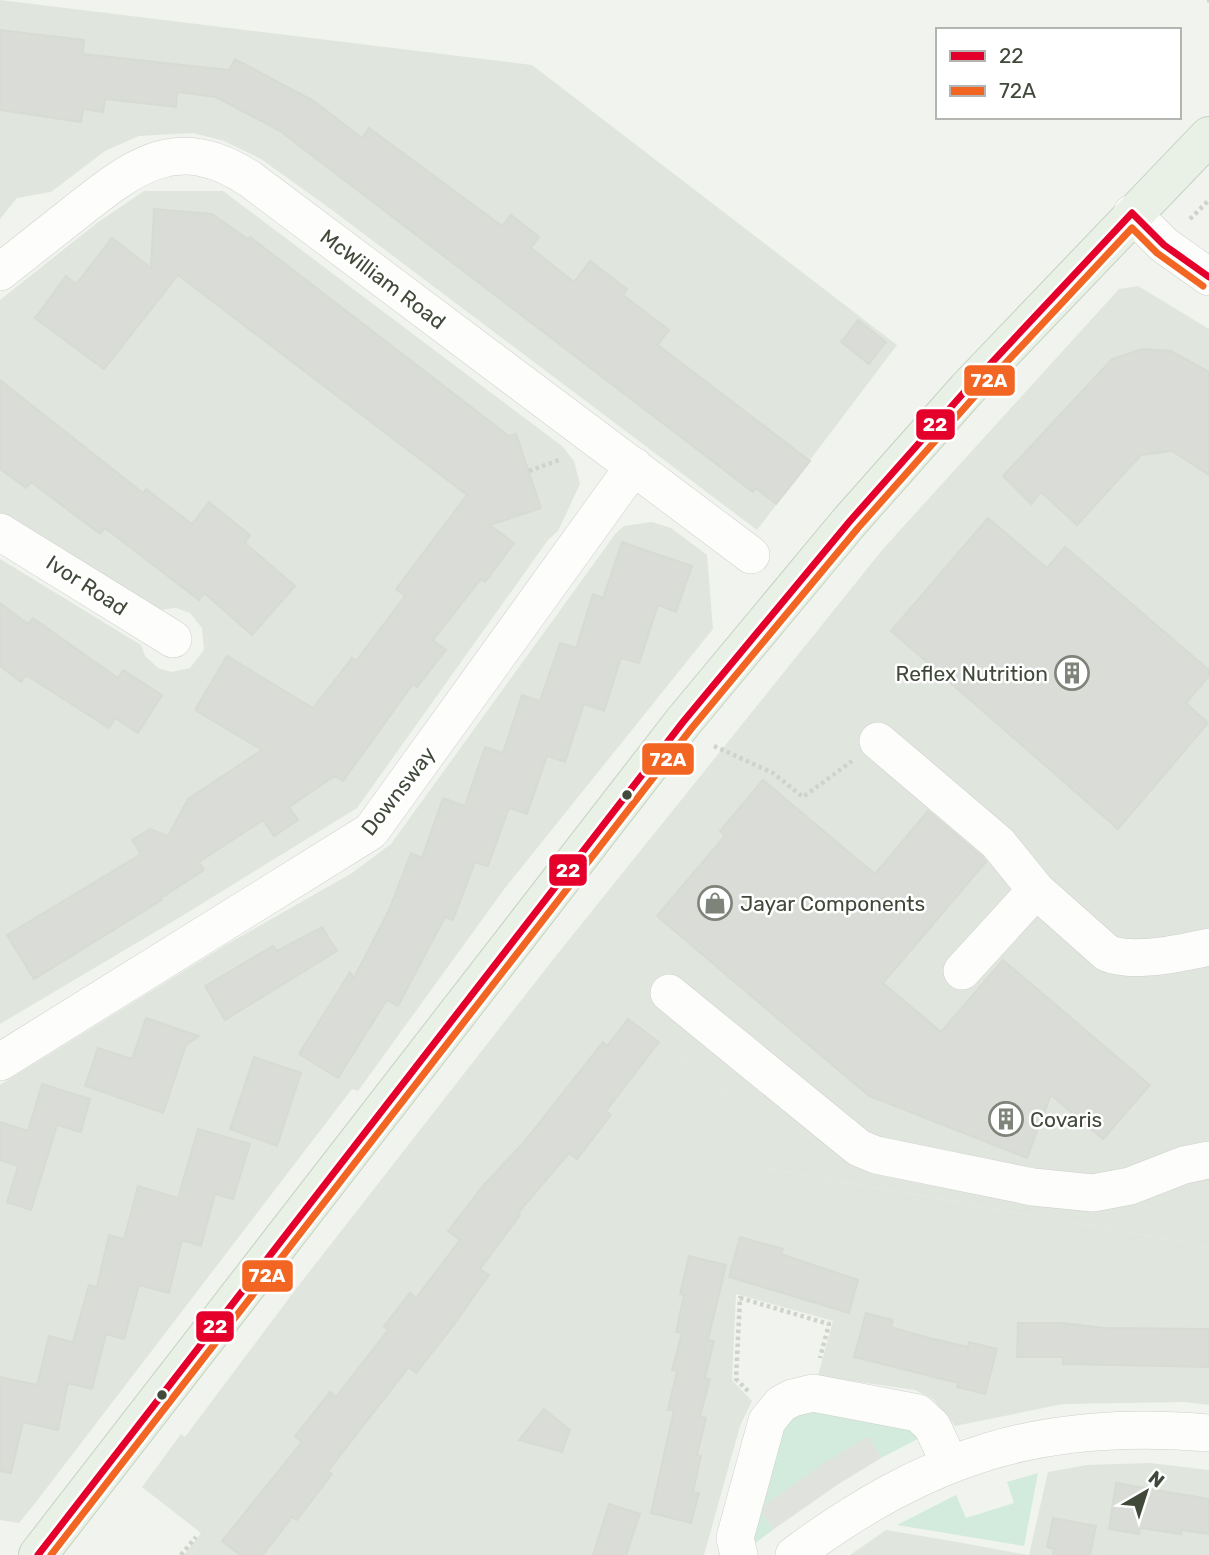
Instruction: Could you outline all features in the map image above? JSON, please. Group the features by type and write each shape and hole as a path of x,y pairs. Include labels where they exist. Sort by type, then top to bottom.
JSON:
{"main road":[{"path":"38,1555 683,722 850,521 967,389 1132,213 1209,136"}],"street":[{"name":"McWilliam Road","path":"0,272 137,166 177,157 217,162 250,179 751,555"},
{"path":"1132,213 1164,245 1209,277"},
{"name":"Downsway","path":"0,1062 371,831 634,466"},
{"name":"Ivor Road","path":"0,532 173,639"},
{"path":"878,741 998,843 1035,890 1107,953 1118,958 1137,958 1209,947"},
{"path":"962,971 1035,890"},
{"path":"669,993 856,1146 876,1155 1033,1187 1093,1193 1120,1189 1184,1165 1209,1160"},
{"path":"739,1555 735,1538 763,1432 774,1410 792,1398 813,1393 918,1413 932,1426 950,1464"},
{"path":"794,1555 870,1503 950,1464 1057,1434 1136,1429 1209,1433"}],"path":[{"path":"528,471 565,459"},
{"path":"715,746 773,774 803,797 878,741"},
{"path":"774,1410 755,1398 736,1379 740,1298 829,1324 813,1393"},
{"path":"181,1555 196,1537"}],"shaded area":[{"path":"0,0 532,65 897,345 757,530 332,210 261,159 224,141 193,133 139,136 105,151 51,192 17,198 0,219"},
{"path":"144,191 223,191 562,446 574,461 580,484 558,531 548,540 357,808 0,1024 0,559 141,645 145,656 158,668 172,672 190,668 204,650 202,628 190,613 176,608 158,610 0,515 0,300 97,223"},
{"path":"1138,286 1209,329 1209,1247 704,1157 745,1108 555,957 883,549 1119,289"},
{"path":"652,522 671,528 707,555 713,629 505,888 358,1091 352,1089 36,1502 19,1523 0,1520 0,1085 226,945 352,873 391,844 616,533 624,526"},
{"path":"555,957 745,1108 705,1157 1209,1247 1209,1405 1184,1402 1063,1404 955,1426 933,1399 915,1390 818,1376 833,1321 736,1294 732,1380 752,1401 740,1426 704,1555 184,1555 201,1533 142,1487 181,1434 185,1437 299,1285"},
{"path":"869,1436 881,1458 774,1529 759,1509 824,1463"},
{"path":"1150,1463 1209,1470 1209,1555 1029,1555 1048,1472 1087,1465"},
{"path":"886,1530 957,1542 1028,1555 850,1555"}],"green space":[{"path":"793,1406 906,1420 925,1435 881,1458 868,1437 759,1509 774,1529 745,1551 772,1428"},
{"path":"1038,1473 1024,1546 897,1525 956,1495 966,1518 1014,1503 1007,1482"}],"building":[{"path":"0,30 84,40 83,54 229,70 235,59 314,101 362,138 369,128 502,226 511,215 539,237 531,248 574,282 590,261 627,289 623,295 669,330 658,345 810,461 776,504 756,488 753,492 280,131 216,97 177,92 176,107 105,99 103,112 83,109 81,122 0,110"},
{"path":"154,209 212,214 248,239 250,237 509,436 516,434 541,508 490,525 514,543 485,582 481,579 433,640 446,650 417,687 413,684 343,781 335,776 289,807 298,820 274,836 263,820 199,862 204,870 161,898 162,900 34,979 7,935 141,854 132,840 150,829 168,836 188,799 262,750 195,710 227,656 313,708 352,658 356,661 405,596 396,589 467,495 178,275 104,369 35,318 66,276 76,284 112,238 151,268"},
{"path":"858,320 886,342 869,364 841,342"},
{"path":"1142,349 1171,351 1209,372 1209,475 1172,451 1141,455 1077,525 1041,492 1031,504 1003,476 1112,359"},
{"path":"0,380 143,493 146,489 192,524 209,502 250,535 245,543 295,586 252,635 204,593 199,600 105,528 100,534 31,482 26,488 0,469"},
{"name":"Reflex Nutrition","path":"988,518 1047,568 1065,547 1209,670 1209,676 1186,703 1208,723 1118,829 891,631"},
{"path":"622,542 692,566 676,612 658,605 639,663 621,658 604,711 584,704 565,762 547,756 527,814 509,808 488,866 475,862 453,920 445,917 398,1006 387,1000 338,1078 299,1054 350,972 354,978 389,910 411,853 422,858 443,798 465,806 485,747 503,753 522,695 540,701 560,643 576,648 593,594 603,598"},
{"path":"0,603 28,624 33,618 118,678 123,670 162,695 138,733 115,718 109,728 26,675 21,682 0,666"},
{"path":"763,780 875,874 928,811 983,858 986,862 883,983 941,1032 1003,960 1150,1085 1103,1139 1051,1095 1027,1158 869,1096 657,916 725,836 720,831"},
{"path":"322,927 337,951 225,1020 205,986 273,946 277,951"},
{"path":"146,1018 199,1036 186,1045 163,1113 85,1086 98,1048 132,1059"},
{"path":"628,1019 659,1042 606,1111 611,1115 577,1159 569,1153 518,1213 520,1215 480,1269 489,1275 453,1326 416,1373 409,1367 328,1471 332,1474 297,1520 292,1517 263,1555 240,1555 222,1541 302,1442 295,1436 330,1392 336,1397 388,1330 384,1326 410,1293 416,1298 460,1240 448,1231 483,1186 524,1142 603,1042 607,1046"},
{"path":"254,1057 301,1073 277,1146 230,1129"},
{"path":"42,1084 90,1099 81,1132 57,1125 31,1210 7,1202 18,1166 0,1160 0,1122 28,1131"},
{"path":"198,1129 250,1144 233,1199 215,1194 201,1246 182,1240 169,1293 139,1285 124,1339 106,1334 92,1389 68,1383 58,1430 23,1422 11,1473 0,1471 0,1377 37,1385 49,1336 73,1342 89,1285 97,1287 109,1235 124,1239 138,1186 178,1198"},
{"path":"740,1237 783,1249 781,1254 858,1280 849,1313 729,1277"},
{"path":"689,1256 726,1265 708,1340 714,1341 705,1378 710,1379 700,1416 706,1418 697,1455 701,1456 693,1492 699,1493 691,1523 651,1513 674,1410 668,1410 677,1371 672,1370 682,1333 676,1332 684,1295 680,1294"},
{"path":"866,1313 893,1320 891,1327 929,1338 968,1347 969,1342 997,1349 985,1394 957,1387 958,1383 854,1357"},
{"path":"1018,1323 1063,1323 1104,1328 1209,1329 1209,1367 1063,1364 1063,1357 1017,1357"},
{"path":"544,1409 570,1430 562,1452 519,1440"},
{"path":"1116,1483 1209,1499 1209,1534 1181,1530 1181,1534 1140,1528 1139,1534 1109,1529"},
{"path":"609,1504 640,1514 626,1555 593,1555"},
{"path":"1053,1518 1096,1526 1090,1555 1053,1555 1054,1549 1047,1547"}],"transit line":[{"name":"22","path":"1132,213 1164,245 1209,277"},
{"name":"22","path":"38,1555 683,722 850,521 967,389 1132,213"},
{"name":"72A","path":"51,1555 691,729 858,528 975,396 1132,228 1157,253 1203,286"}],"place":[{"name":"Reflex Nutrition","path":"1072,673"},
{"name":"Jayar Components","path":"715,903"},
{"name":"Covaris","path":"1006,1119"}]}
